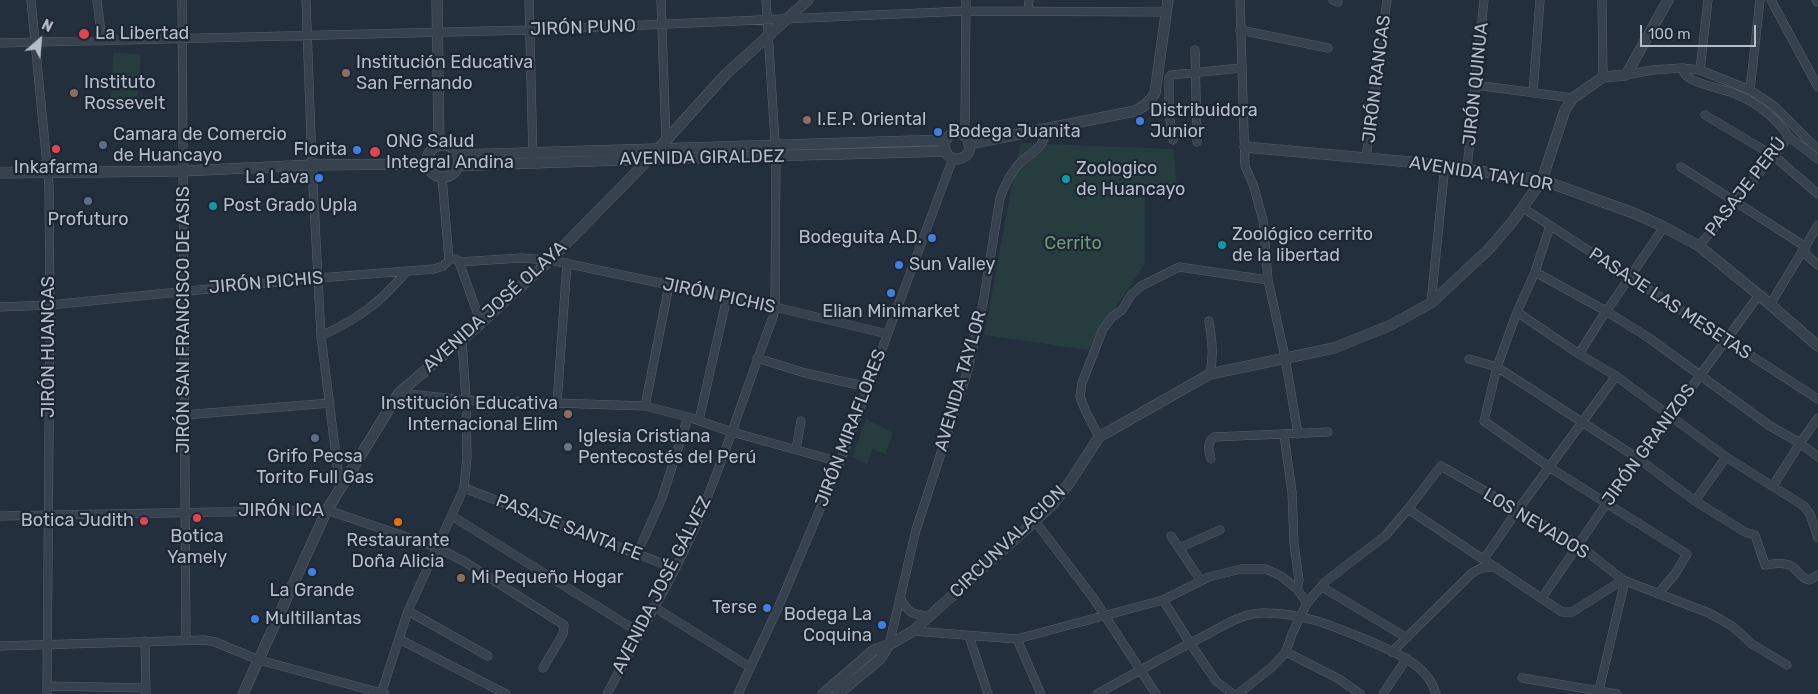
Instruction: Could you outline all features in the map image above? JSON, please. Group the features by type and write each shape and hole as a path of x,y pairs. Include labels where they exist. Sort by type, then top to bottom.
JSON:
{"street":[{"name":"JIRÓN HUANCAS","path":"31,0 48,172 50,305 48,690"},
{"path":"97,0 102,41"},
{"name":"JIRÓN SAN FRANCISCO DE ASIS","path":"182,0 186,640"},
{"path":"306,0 312,165 322,336 340,488"},
{"path":"437,0 439,145"},
{"path":"529,0 533,158"},
{"path":"661,0 666,140"},
{"name":"AVENIDA JOSÉ GÁLVEZ","path":"607,694 699,518 732,432 775,307 775,152 766,0"},
{"name":"AVENIDA JOSÉ OLAYA","path":"243,694 327,510 399,393 481,324 550,260 650,158 726,74 808,0"},
{"path":"963,135 965,124 966,0"},
{"path":"1028,0 1028,10"},
{"path":"970,144 1136,111 1148,103 1155,93 1168,0"},
{"path":"1240,0 1245,166 1253,184 1264,220 1268,280 1285,357 1298,434"},
{"name":"JIRÓN RANCAS","path":"1366,158 1387,0"},
{"name":"JIRÓN QUINUA","path":"1467,169 1484,0"},
{"path":"1533,93 1540,0"},
{"path":"1602,0 1603,77"},
{"path":"1626,75 1668,0"},
{"path":"1700,70 1708,0"},
{"path":"1750,90 1760,0"},
{"path":"1771,0 1818,87"},
{"name":"JIRÓN PUNO","path":"0,43 530,30 966,11 1166,12"},
{"path":"1240,30 1328,48"},
{"path":"1195,50 1197,142"},
{"path":"1173,140 1170,113 1170,75 1241,68"},
{"path":"1475,85 1573,98 1603,77 1652,70 1684,68 1700,70 1750,90 1774,106 1811,144 1818,148"},
{"name":"PASAJE PERÚ","path":"1684,68 1684,73 1692,79 1738,95 1754,104 1778,122 1789,137 1699,246"},
{"name":"CIRCUNVALACION","path":"824,694 874,650 889,645 913,631 1054,503 1099,437 1210,374 1334,348 1391,324 1431,304 1488,250 1542,180 1565,110 1573,98"},
{"path":"1705,115 1774,156 1818,194"},
{"name":"AVENIDA TAYLOR","path":"889,645 916,530 968,370 983,303 1000,198 1006,184 1018,166 1041,146 1046,130"},
{"path":"953,134 963,135 970,144 969,150 964,156 959,158 948,150 953,134"},
{"path":"1789,137 1818,159"},
{"path":"0,173 182,171 312,165 423,164 433,174 442,177 452,174 458,160 451,147 439,145 429,152 423,164"},
{"name":"AVENIDA TAYLOR","path":"1245,147 1445,165 1542,180 1636,214 1664,226 1699,246 1759,294 1818,346"},
{"name":"AVENIDA GIRALDEZ","path":"533,158 657,149 775,152"},
{"name":"AVENIDA GIRALDEZ","path":"458,160 650,158 775,152 948,150"},
{"name":"JIRÓN MIRAFLORES","path":"738,694 778,608 840,462 887,334 948,150"},
{"path":"1431,304 1445,165"},
{"path":"1681,167 1736,202 1804,250 1818,265"},
{"path":"442,177 449,260"},
{"name":"PASAJE LAS MESETAS","path":"1522,208 1818,399"},
{"path":"1770,305 1818,225"},
{"path":"1550,226 1535,272 1517,312 1497,367 1484,421 1549,467 1688,554 1675,574 1658,594"},
{"path":"1579,354 1664,226"},
{"name":"JIRÓN PICHIS","path":"0,307 50,305 318,278 406,272 439,268 449,260 459,262 521,258 567,263 775,307 887,334"},
{"path":"459,262 481,324"},
{"path":"557,403 567,263"},
{"path":"1099,437 1080,397 1082,383 1103,329 1112,317 1122,310 1141,286 1179,267 1268,280"},
{"path":"322,336 350,322 370,308 406,272"},
{"path":"1535,272 1606,311 1648,338 1770,426 1800,443 1818,457"},
{"path":"645,406 669,285"},
{"name":"JIRÓN GRANIZOS","path":"1542,598 1606,504 1759,294"},
{"path":"699,420 727,297"},
{"path":"1517,312 1579,354 1616,376 1726,457 1804,506 1810,514 1818,538"},
{"path":"1209,321 1213,349 1213,362 1210,374"},
{"path":"0,646 204,640 216,642 259,660 383,694 408,611 464,488 467,458 462,340"},
{"path":"757,358 805,373 868,387"},
{"path":"1469,359 1497,367 1639,459 1695,501 1744,532 1755,535 1766,565 1774,562 1792,566 1805,579 1809,580 1818,575"},
{"path":"1484,559 1517,510 1616,376"},
{"path":"399,393 466,400 645,406 840,462"},
{"path":"184,415 330,403"},
{"path":"636,554 662,498 688,417"},
{"path":"1773,486 1800,443 1818,419"},
{"path":"796,449 801,421"},
{"path":"1211,459 1208,445 1214,437 1328,432"},
{"path":"1284,435 1292,492 1294,544 1299,580 1297,589"},
{"path":"1695,501 1726,457"},
{"name":"LOS NEVADOS","path":"1408,509 1441,466 1579,545 1624,581 1709,613 1732,626 1752,644 1788,665"},
{"name":"PASAJE SANTA FE","path":"464,488 674,568"},
{"path":"1163,600 1216,681 1239,693 1272,667 1286,652 1307,604 1326,581 1384,536 1408,509 1562,612 1572,612 1624,581"},
{"name":"JIRÓN ICA","path":"0,516 327,510 436,547 465,562 564,625 564,634 543,668"},
{"path":"452,516 640,633"},
{"path":"1034,521 1105,615 1156,694"},
{"path":"1179,548 1220,530"},
{"path":"1172,536 1201,581"},
{"path":"1392,652 1472,573 1481,568 1496,567"},
{"path":"913,631 1017,639 1163,600 1209,577 1241,569 1266,569 1281,576 1297,589 1307,604"},
{"path":"1599,692 1624,581"},
{"path":"1322,587 1407,638"},
{"path":"900,597 910,612 929,616"},
{"path":"654,607 744,664"},
{"path":"408,611 488,656"},
{"path":"1097,694 1238,618 1259,613 1301,616 1326,623 1407,658 1425,673 1433,684 1436,694"},
{"path":"969,636 988,694"},
{"path":"399,639 506,694"},
{"path":"1017,639 1040,692"},
{"path":"48,690 146,691 145,641"},
{"name":"CIRCUNVALACION","path":"838,694 880,659 889,645"},
{"path":"1286,652 1339,679 1360,694"},
{"path":"1383,694 1407,658"},
{"path":"1522,678 1617,694"}],"green space":[{"path":"113,53 141,54 137,106 111,103"},
{"name":"Cerrito","path":"1020,143 1174,149 1177,189 1145,193 1145,264 1088,350 984,335"},
{"path":"866,419 893,433 885,454 873,449 867,464 852,457"}],"place":[{"name":"La Libertad","path":"84,34"},
{"name":"Institución Educativa San Fernando","path":"346,73"},
{"name":"Instituto Rossevelt","path":"74,93"},
{"name":"I.E.P. Oriental","path":"807,120"},
{"name":"Distribuidora Junior","path":"1140,121"},
{"name":"Bodega Juanita","path":"938,132"},
{"name":"Camara de Comercio de Huancayo","path":"103,145"},
{"name":"Inkafarma","path":"56,149"},
{"name":"Florita","path":"357,150"},
{"name":"ONG Salud Integral Andina","path":"375,152"},
{"name":"La Lava","path":"319,178"},
{"name":"Zoologico de Huancayo","path":"1066,179"},
{"name":"Profuturo","path":"88,201"},
{"name":"Post Grado Upla","path":"213,206"},
{"name":"Bodeguita A.D.","path":"932,238"},
{"name":"Zoológico cerrito de la libertad","path":"1222,245"},
{"name":"Sun Valley","path":"899,265"},
{"name":"Elian Minimarket","path":"891,293"},
{"name":"Institución Educativa Internacional Elim","path":"568,414"},
{"name":"Grifo Pecsa Torito Full Gas","path":"315,438"},
{"name":"Iglesia Cristiana Pentecostés del Perú","path":"568,447"},
{"name":"Botica Yamely","path":"197,518"},
{"name":"Botica Judith","path":"144,521"},
{"name":"Restaurante Doña Alicia","path":"398,522"},
{"name":"La Grande","path":"312,572"},
{"name":"Mi Pequeño Hogar","path":"461,578"},
{"name":"Terse","path":"767,608"},
{"name":"Multillantas","path":"255,619"},
{"name":"Bodega La Coquina","path":"882,625"}]}
